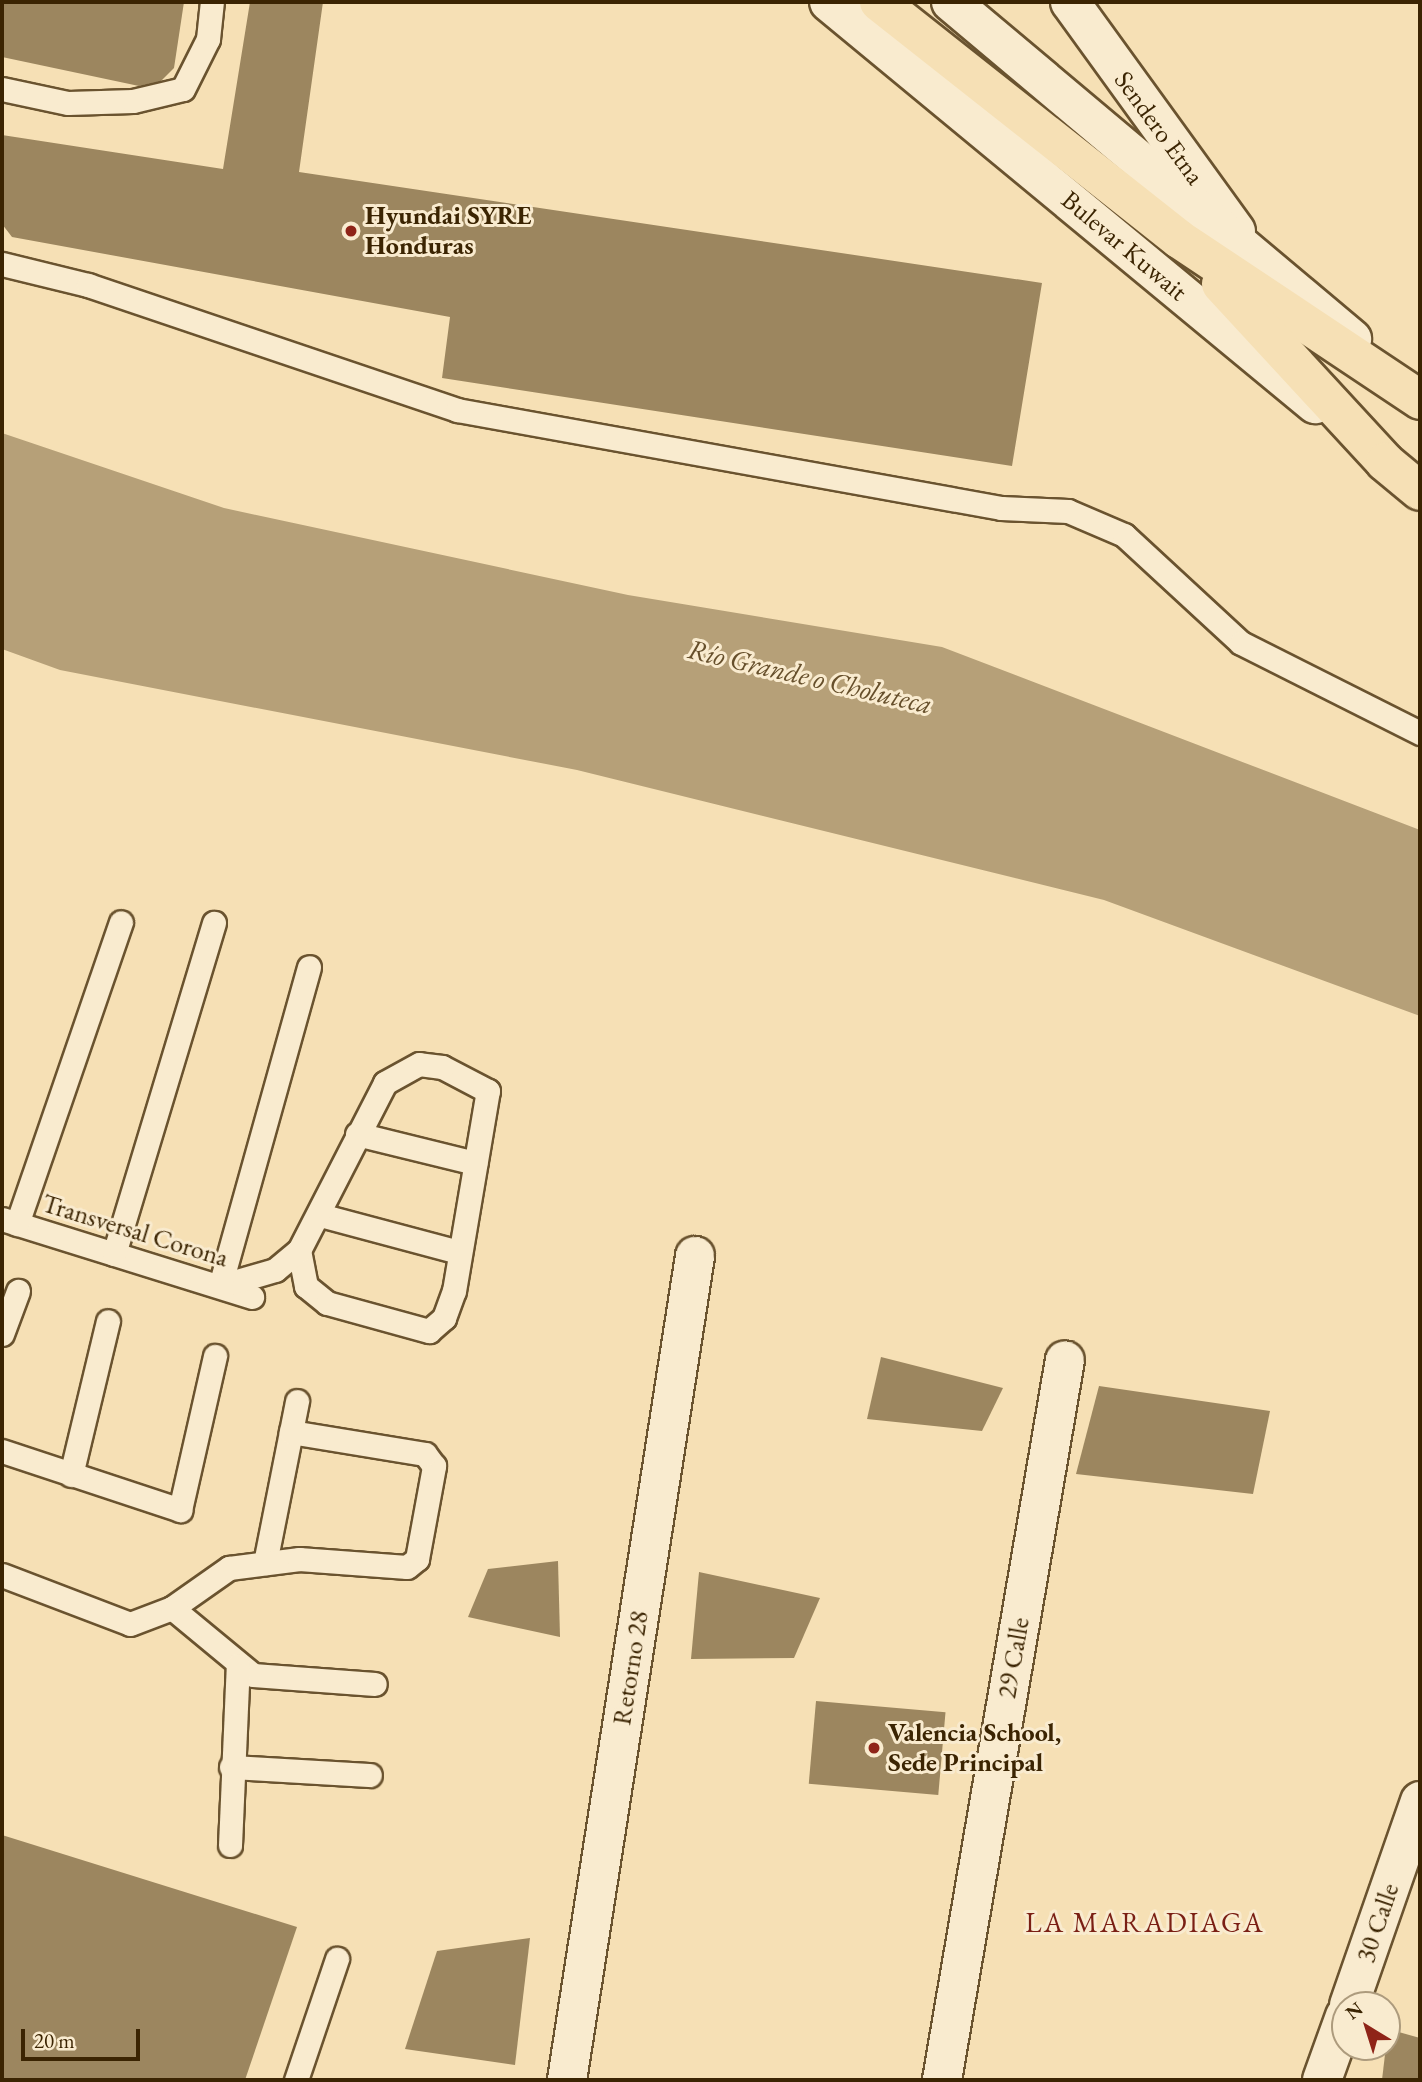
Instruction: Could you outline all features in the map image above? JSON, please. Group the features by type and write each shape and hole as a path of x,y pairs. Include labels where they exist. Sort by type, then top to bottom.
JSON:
{"main road":[{"path":"879,2 1179,239 1420,399"},
{"path":"1179,239 1385,462"},
{"name":"Bulevar Kuwait","path":"1385,462 1420,491"}],"street":[{"name":"Bulevar Kuwait","path":"829,2 1385,462"},
{"path":"951,2 1252,253 1420,399"},
{"name":"Sendero Etna","path":"1070,2 1252,253"},
{"name":"Retorno 28","path":"567,2080 695,1256"},
{"name":"29 Calle","path":"942,2080 1065,1360"},
{"name":"30 Calle","path":"1354,1991 1420,1801"},
{"path":"1322,2080 1331,2055"}],"lane":[{"path":"2,89 68,103 134,101 183,89 208,40 212,2"},
{"path":"2,264 88,285 457,410 1001,508 1068,511 1125,536 1241,643 1420,733"},
{"path":"9,1221 121,922"},
{"path":"114,1254 214,923"},
{"path":"220,1286 309,967"},
{"path":"220,1286 275,1270 299,1250 320,1215 357,1134 385,1083 419,1063 442,1067 488,1091 451,1300 429,1331 327,1303 306,1286 299,1250"},
{"path":"357,1134 475,1163"},
{"path":"320,1215 458,1252"},
{"name":"Transversal Corona","path":"9,1221 252,1297"},
{"path":"2,1334 18,1291"},
{"path":"71,1475 108,1321"},
{"path":"2,1451 180,1510 215,1356"},
{"path":"265,1563 297,1401"},
{"path":"2,1575 130,1624 172,1608 229,1568 299,1559 407,1567 417,1559 434,1466 425,1454 291,1432"},
{"path":"172,1608 253,1675 375,1684"},
{"path":"230,1844 231,1767 238,1665"},
{"path":"231,1767 370,1776"},
{"path":"296,2080 337,1959"}],"water":[{"name":"Río Grande o Choluteca","path":"2,433 224,508 628,595 942,647 1420,830 1420,1016 1104,900 577,770 60,670 2,649"}],"building":[{"path":"2,2 184,2 174,68 161,81 139,86 2,57"},
{"name":"Hyundai SYRE Honduras","path":"250,2 323,2 299,172 1042,283 1012,466 442,378 450,317 12,237 2,224 2,135 223,169"},
{"path":"881,1357 1003,1388 982,1431 867,1419"},
{"path":"1099,1386 1270,1411 1253,1494 1076,1474"},
{"path":"558,1561 560,1637 468,1617 488,1569"},
{"path":"699,1572 820,1598 794,1658 691,1659"},
{"name":"Valencia School, Sede Principal","path":"816,1701 946,1712 938,1795 809,1784"},
{"path":"2,1835 297,1927 245,2080 2,2080"},
{"path":"530,1938 515,2065 405,2049 437,1951"},
{"path":"1401,2033 1420,2038 1420,2080 1382,2080 1384,2061 1401,2061"}],"place":[{"name":"Hyundai SYRE Honduras","path":"351,231"},
{"name":"Valencia School, Sede Principal","path":"874,1748"}],"district":[{"name":"LA MARADIAGA","path":"1145,1922"}]}
